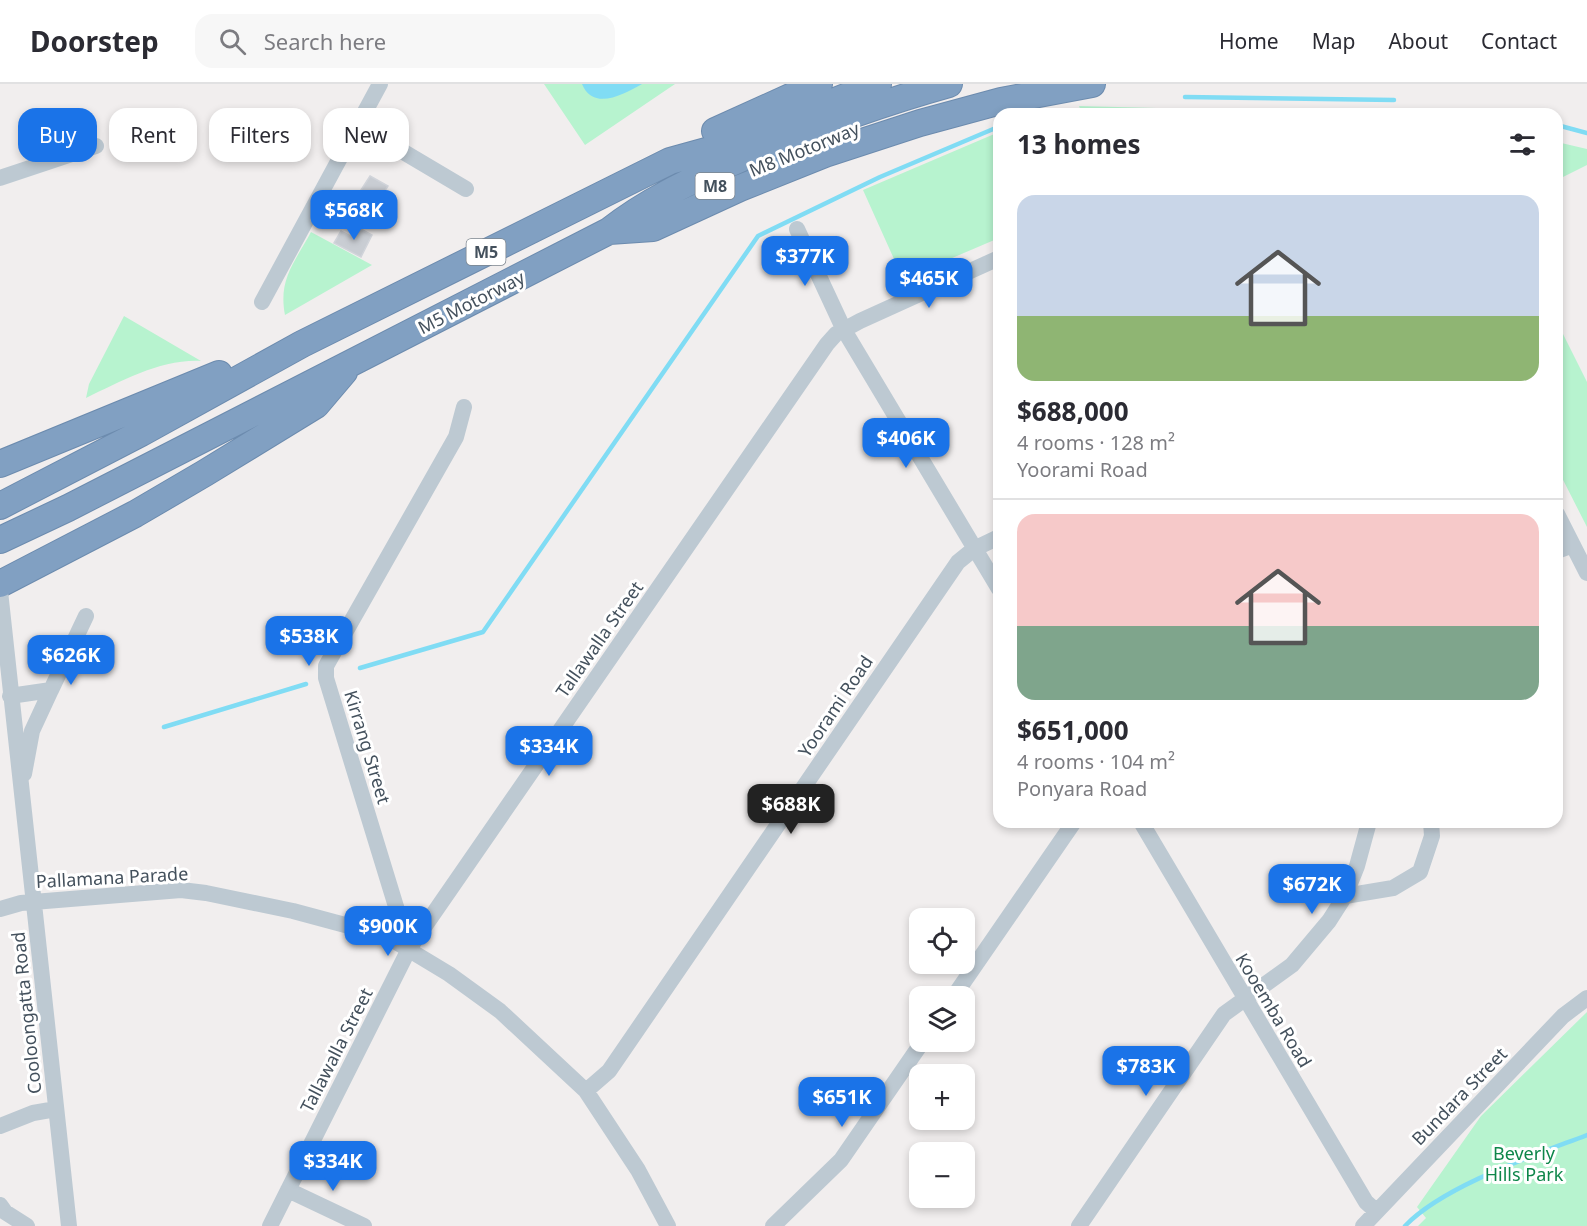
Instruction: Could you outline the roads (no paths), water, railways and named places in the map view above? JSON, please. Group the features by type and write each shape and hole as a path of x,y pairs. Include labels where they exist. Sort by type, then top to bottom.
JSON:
{"highway":[{"path":"670,161 706,124 790,84"},
{"name":"M8","path":"670,161 710,133 819,84"},
{"name":"M5 Motorway","path":"0,506 141,433 302,344 670,161 717,148 878,84"},
{"name":"M5 Motorway","path":"0,540 609,231 639,207 837,118 949,84"},
{"name":"M8 Motorway","path":"609,231 648,219 717,185 821,140 930,104 1005,84"},
{"path":"609,231 653,228 740,188 825,153 920,123 1001,101 1092,84"},
{"path":"0,464 210,378 302,344"},
{"path":"0,593 316,405 352,363"}],"street":[{"path":"367,108 380,84"},
{"path":"409,155 466,189"},
{"path":"0,178 48,162"},
{"path":"262,302 338,162"},
{"path":"797,229 844,330 993,579"},
{"name":"Tallawalla Street","path":"270,1226 409,949 827,344 844,330 993,261"},
{"name":"Kirrang Street","path":"409,949 326,678 326,666 456,437 464,407"},
{"path":"1563,526 1587,573"},
{"name":"Yoorami Road","path":"586,1091 609,1071 947,576 958,562 974,549 993,540"},
{"path":"1563,549 1573,545"},
{"name":"Cooloongatta Road","path":"0,593 3,655 21,791 69,1226"},
{"path":"21,791 32,731 86,616"},
{"path":"10,696 51,690"},
{"path":"961,986 1070,828"},
{"name":"Kooemba Road","path":"1147,828 1366,1202 1376,1211"},
{"path":"1079,1226 1224,1014 1292,965 1312,945 1345,896 1358,866 1368,828"},
{"path":"1345,896 1393,888 1420,872 1432,836 1431,828"},
{"name":"Pallamana Parade","path":"0,909 33,901 181,891 206,893 293,911 386,936 500,1011 586,1091 638,1170 668,1226"},
{"name":"Bundara Street","path":"1363,1226 1563,1016 1587,998"},
{"path":"773,1226 841,1160 915,1052"},
{"name":"Cooloongatta Road","path":"0,1126 33,1113 56,1109"},
{"path":"288,1190 364,1226"},
{"path":"0,1204 5,1212 27,1226"}],"water":[{"path":"582,84 642,84 618,96 601,99 593,97"}],"waterway":[{"path":"1185,97 1394,100"},
{"path":"1563,127 1587,133"},
{"path":"360,668 483,632 758,236 880,177 993,129"},
{"path":"164,727 306,684"},
{"path":"1405,1226 1422,1211 1466,1185 1587,1135"}],"park label":[{"name":"Beverly Hills Park","path":"1524,1163"}]}
